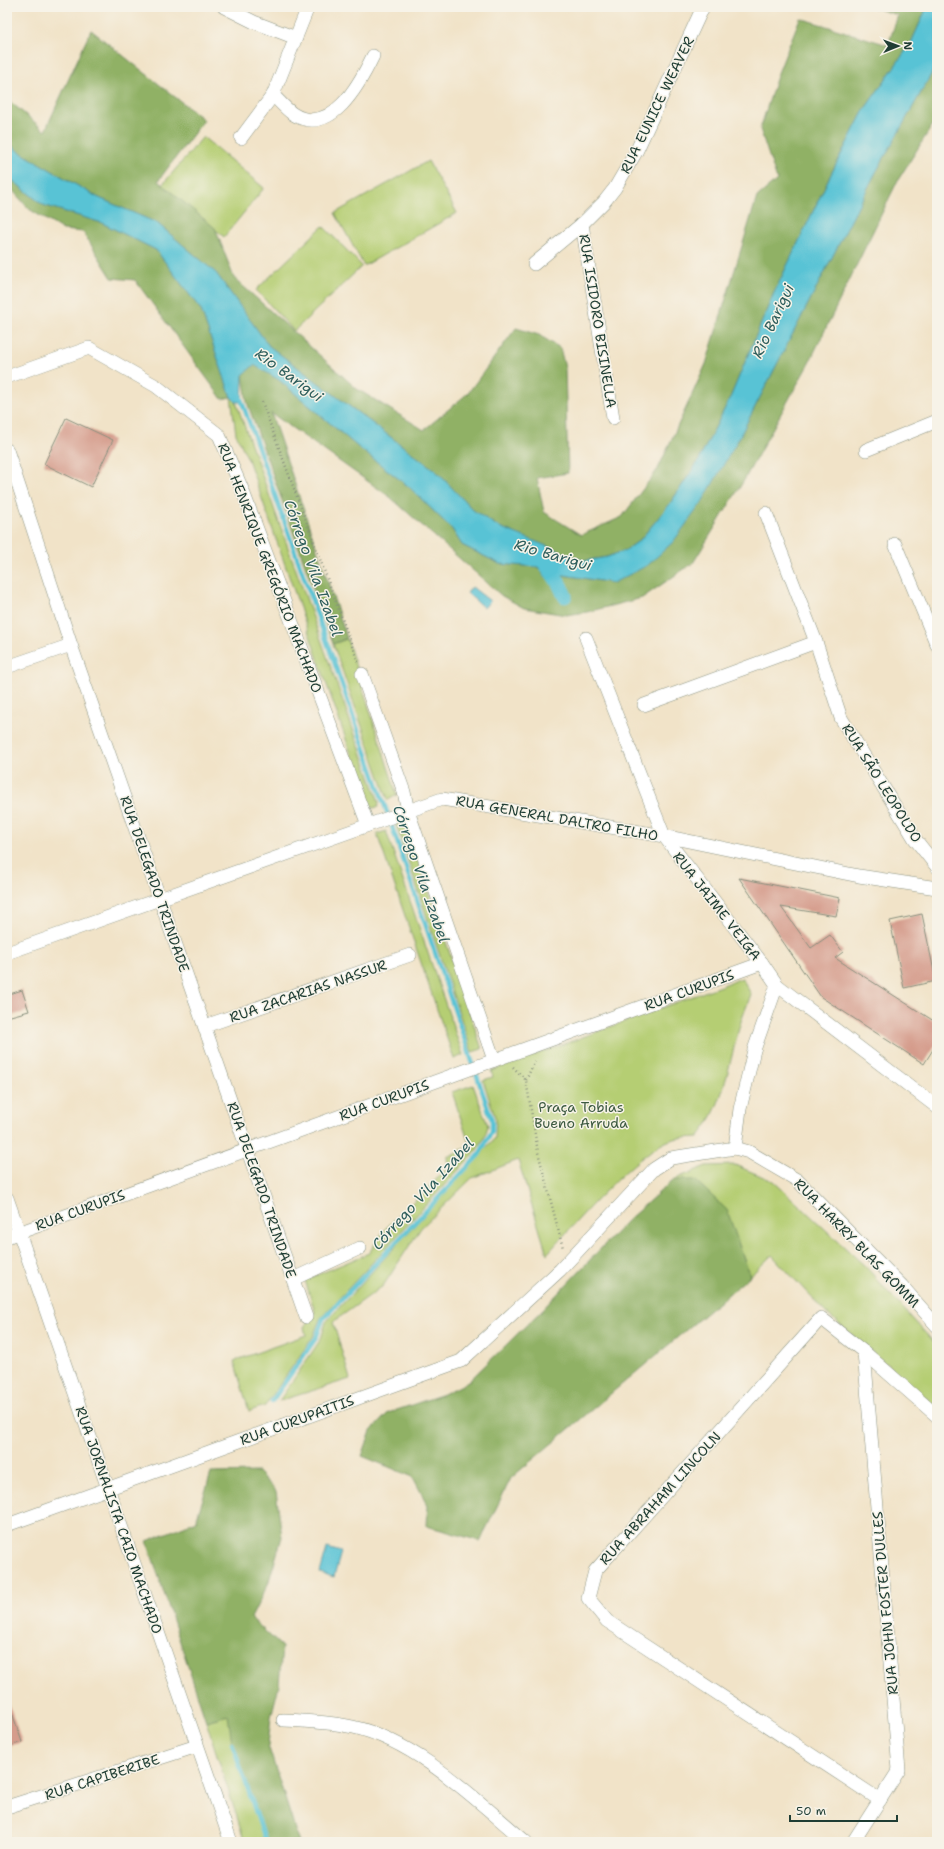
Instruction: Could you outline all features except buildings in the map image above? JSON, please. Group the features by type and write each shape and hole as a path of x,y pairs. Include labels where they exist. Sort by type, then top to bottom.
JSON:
{"street":[{"path":"224,7 254,22 296,38"},
{"path":"241,138 273,95 308,7"},
{"name":"RUA EUNICE WEAVER","path":"534,264 582,224 604,202 627,169 703,7"},
{"path":"273,95 293,114 303,119 314,120 325,117 354,92 373,56"},
{"name":"RUA ISIDORO BISINELLA","path":"582,224 613,418"},
{"name":"RUA HENRIQUE GREGÓRIO MACHADO","path":"7,377 90,348 156,386 219,434 242,489 368,825"},
{"path":"866,450 937,421"},
{"name":"RUA DELEGADO TRINDADE","path":"7,450 71,645 306,1317"},
{"name":"RUA SÃO LEOPOLDO","path":"766,512 816,642 841,718 915,839 937,867"},
{"path":"895,544 937,645"},
{"name":"RUA JAIME VEIGA","path":"586,638 664,836 762,963 777,986 937,1107"},
{"path":"644,705 816,642"},
{"path":"7,667 71,645"},
{"path":"362,674 404,792 404,812 490,1061"},
{"name":"RUA GENERAL DALTRO FILHO","path":"7,953 442,799 664,836 859,876 937,888"},
{"name":"RUA ZACARIAS NASSUR","path":"205,1026 410,955"},
{"name":"RUA CURUPIS","path":"13,1235 762,963"},
{"path":"735,1148 740,1109 754,1050 777,986"},
{"name":"RUA HARRY BLAS GOMM","path":"563,1266 654,1169 671,1158 735,1148 749,1152 797,1180 902,1286 937,1326"},
{"name":"RUA JORNALISTA CAIO MACHADO","path":"7,1198 13,1235 108,1488 231,1842"},
{"path":"293,1279 360,1248"},
{"name":"RUA CURUPAITIS","path":"7,1525 461,1361 563,1266"},
{"name":"RUA ABRAHAM LINCOLN","path":"864,1352 821,1318 595,1571 588,1598 607,1621 880,1800"},
{"path":"864,1352 937,1416"},
{"name":"RUA JOHN FOSTER DULLES","path":"853,1842 899,1770 864,1352"},
{"path":"283,1720 310,1721 354,1728 395,1742 425,1759 526,1842"},
{"name":"RUA CAPIBERIBE","path":"7,1807 198,1746"}],"path":[{"path":"262,402 362,674"},
{"path":"490,1061 507,1063 518,1071 526,1080 538,1152 563,1266"}],"green space":[{"path":"871,7 927,7 911,43 864,110 829,178 773,295 730,398 699,460 669,505 640,540 626,550 607,557 583,561 497,526 473,510 436,471 269,346 216,273 157,223 97,197 18,151 7,142 7,99 45,131 91,30 204,120 158,181 215,228 234,278 357,389 424,430 468,393 516,328 539,335 560,348 565,368 568,473 537,478 544,512 581,535 622,517 658,469 706,364 757,197 777,180 760,129 778,73 800,18 888,45 898,15"},
{"path":"937,64 937,118 898,180 809,363 743,482 693,563 642,598 587,612 566,615 524,608 502,596 390,497 271,413 347,638 333,644 247,402 243,375 254,364 279,380 359,448 408,486 452,529 462,545 500,564 538,567 546,577 564,575 613,583 739,438 875,174"},
{"path":"203,137 264,188 224,237 162,185"},
{"path":"428,161 457,213 364,266 335,213"},
{"path":"7,176 43,205 102,223 156,250 201,310 231,397 222,399 135,280 112,278 83,232 63,230 29,209 7,184"},
{"path":"323,226 362,266 294,331 256,290"},
{"path":"231,397 236,402 379,802 378,807 373,808 369,805 248,459 236,434"},
{"path":"347,639 397,795 388,800 333,644"},
{"path":"405,821 482,1049 472,1052 396,824"},
{"path":"386,831 463,1055 454,1059 377,834"},
{"name":"Praça Tobias Bueno Arruda","path":"742,978 751,994 739,1027 728,1073 719,1101 706,1126 698,1137 674,1139 660,1145 643,1157 607,1189 547,1254 518,1160 472,1178 421,1228 383,1286 333,1322 350,1379 279,1401 321,1339 326,1322 495,1138 496,1120 483,1080 493,1077 491,1071"},
{"path":"473,1085 488,1126 484,1139 476,1151 320,1319 313,1337 265,1406 249,1411 234,1361 306,1335 304,1327 315,1312 305,1280 369,1253 385,1229 448,1168 447,1157 470,1146 452,1092"},
{"path":"735,1165 773,1181 866,1267 937,1346 937,1407 826,1313 772,1255 750,1276 726,1210 673,1180 706,1166"},
{"path":"673,1180 695,1180 727,1210 750,1276 511,1478 480,1541 427,1526 428,1506 413,1477 362,1456 371,1431 388,1413 444,1394 468,1382 542,1310 629,1219"},
{"path":"258,1472 276,1491 282,1537 268,1584 251,1618 282,1647 279,1685 271,1717 268,1745 299,1842 266,1842 232,1743 228,1715 206,1721 147,1541 196,1521 211,1473"},
{"path":"228,1715 299,1842 245,1842 206,1721"}],"water":[{"name":"Rio Barigui","path":"927,7 937,7 937,64 875,174 739,438 701,504 673,542 648,565 613,583 564,575 546,577 538,567 500,564 462,545 452,529 408,486 359,448 279,380 254,365 243,375 242,402 236,402 231,397 201,310 156,250 102,223 43,205 7,176 7,142 18,151 97,197 157,223 216,273 269,346 436,471 473,510 497,526 584,561 607,557 626,550 640,540 669,505 699,460 730,398 773,295 829,178 864,110 911,43"},
{"path":"472,587 490,601 484,608 467,593"},
{"path":"327,1548 341,1552 334,1577 320,1573"}],"waterway":[{"name":"Córrego Vila Izabel","path":"240,396 387,812 492,1120 492,1131 479,1155 323,1319 316,1338 272,1401"},
{"name":"Rio Barigui","path":"543,559 559,583 565,596"},
{"name":"Córrego Vila Izabel","path":"232,1743 266,1842"}]}
